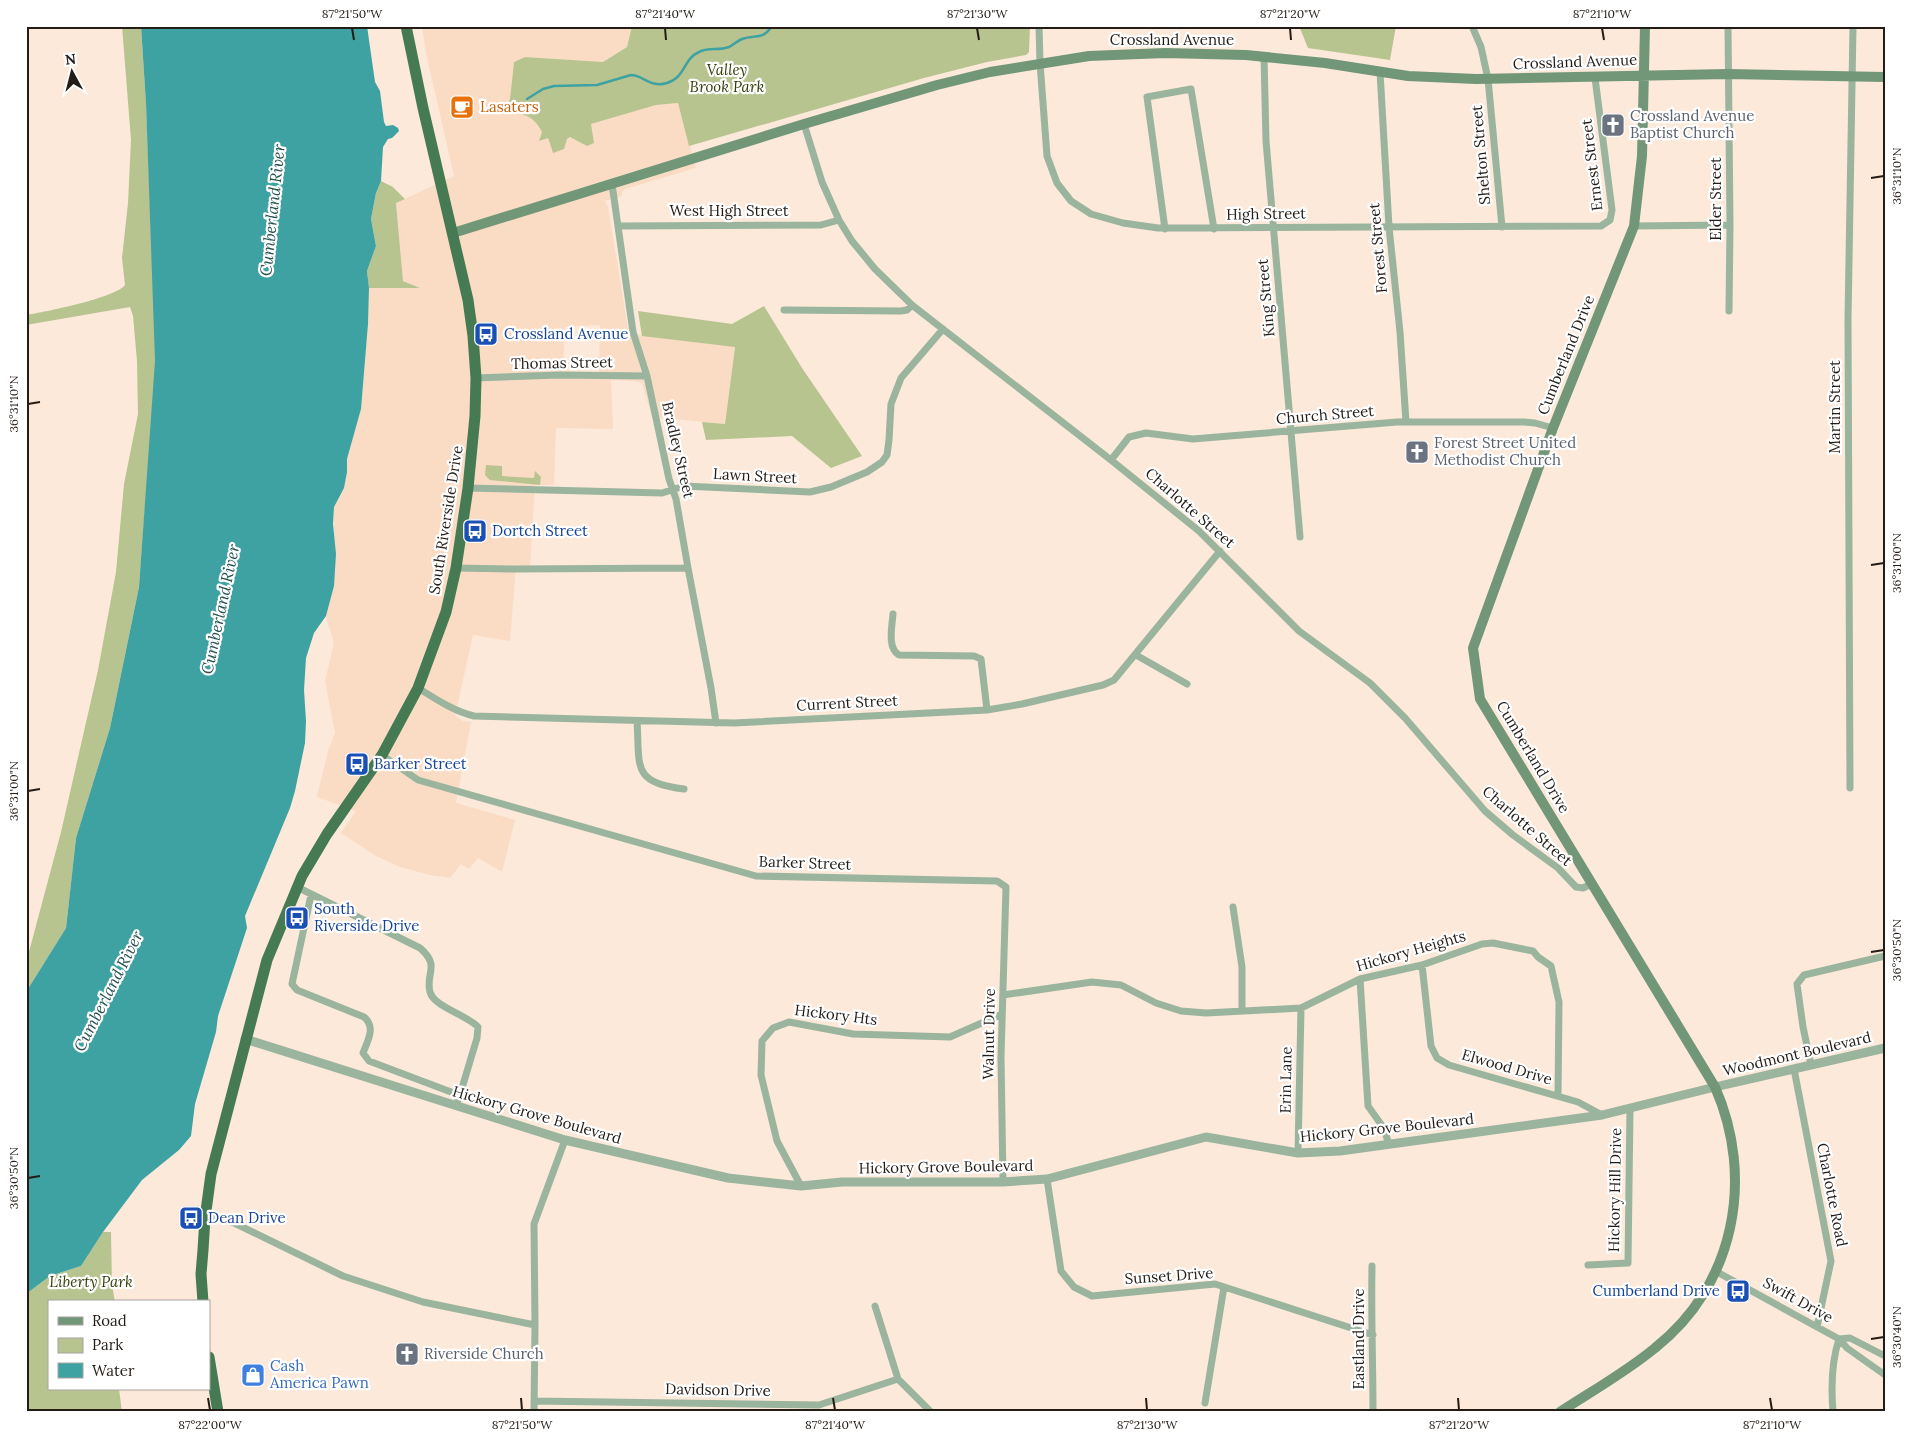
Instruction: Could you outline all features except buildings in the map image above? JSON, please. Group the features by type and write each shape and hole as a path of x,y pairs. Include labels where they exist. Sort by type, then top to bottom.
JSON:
{"highway":[{"name":"South Riverside Drive","path":"203,1300 201,1274 205,1218 211,1174 267,960 302,876 327,834 382,755 418,688 446,612 456,568 468,488 475,416 476,378 473,336 468,300 423,108 406,26"},
{"path":"210,1363 218,1412"}],"main road":[{"name":"Cumberland Drive","path":"1560,1412 1655,1349 1691,1311 1717,1272 1732,1224 1735,1178 1735,1159 1730,1130 1715,1087 1480,699 1473,648 1553,428 1634,226 1642,156 1645,26"},
{"name":"Crossland Avenue","path":"453,233 804,124 950,82 1040,63 1089,56 1190,53 1264,56 1417,76 1488,79 1728,74 1885,77"}],"street":[{"name":"High Street","path":"1039,26 1047,156 1052,174 1063,192 1091,214 1123,223 1166,229 1594,227 1606,224 1610,220"},
{"name":"Shelton Street","path":"1472,26 1482,47 1488,79 1502,227"},
{"name":"Elder Street","path":"1728,26 1729,311"},
{"name":"Martin Street","path":"1850,788 1848,319 1853,26"},
{"name":"King Street","path":"1264,56 1266,141 1300,537"},
{"name":"Forest Street","path":"1380,72 1389,227 1400,332 1406,422"},
{"name":"Ernest Street","path":"1595,78 1612,202 1610,220"},
{"path":"1166,229 1147,97 1192,89 1214,229"},
{"name":"Charlotte Street","path":"804,124 822,182 839,220 862,255 912,304 1199,531 1299,631 1370,683 1405,718 1485,811 1513,835 1558,868 1576,887 1583,888 1591,884"},
{"name":"Bradley Street","path":"612,184 633,332 647,376 669,479 676,499 712,688 716,723"},
{"name":"West High Street","path":"618,226 821,225 839,220"},
{"path":"1634,226 1730,225"},
{"path":"784,310 902,311 907,310 912,304"},
{"name":"Lawn Street","path":"468,488 662,493 684,486 810,492 831,487 875,468 882,462 888,449 891,404 897,386 901,378 943,329"},
{"name":"Thomas Street","path":"476,378 559,375 647,376"},
{"name":"Church Street","path":"1111,460 1123,443 1129,437 1136,434 1155,434 1193,439 1406,422 1524,422 1553,428"},
{"name":"Current Street","path":"418,688 462,713 474,716 716,723 987,710 1022,704 1109,683 1118,676 1220,551"},
{"path":"456,568 514,570 688,568"},
{"path":"892,614 892,645 895,653 899,655 974,656 981,659 987,710"},
{"path":"1136,654 1187,684"},
{"path":"637,720 640,763 646,778 660,785 684,789"},
{"name":"Barker Street","path":"382,755 418,780 756,876 997,881 1006,887"},
{"path":"298,887 420,948 427,954 431,961 430,993 436,1001 472,1020 478,1027 477,1038 459,1093 457,1106"},
{"name":"Walnut Drive","path":"1003,1182 1002,1014 1006,887"},
{"path":"311,895 292,984 296,990 364,1017 370,1022 371,1029 363,1052 369,1061 451,1092 459,1093"},
{"path":"1233,907 1242,967 1242,1011"},
{"name":"Hickory Heights","path":"1003,994 1092,982 1121,985 1156,1003 1180,1011 1206,1012 1302,1008 1360,979 1422,965 1482,944 1493,943 1533,950 1538,957 1551,966 1558,1002 1558,1096"},
{"path":"1811,1065 1796,984 1804,975 1885,956"},
{"name":"Elwood Drive","path":"1422,965 1431,1046 1437,1058 1449,1065 1578,1102 1602,1115"},
{"path":"1360,979 1368,1106 1383,1127 1389,1144"},
{"name":"Erin Lane","path":"1298,1153 1302,1008"},
{"name":"Hickory Hts","path":"800,1186 777,1140 761,1075 762,1041 773,1028 789,1022 853,1034 950,1037 1002,1014"},
{"name":"Hickory Grove Boulevard","path":"245,1039 565,1140 728,1178 800,1186 842,1182 1003,1182 1047,1179 1206,1136 1298,1153 1340,1151 1602,1115 1715,1087"},
{"name":"Woodmont Boulevard","path":"1715,1087 1885,1048"},
{"name":"Charlotte Road","path":"1794,1069 1831,1261 1817,1327"},
{"name":"Hickory Hill Drive","path":"1588,1265 1628,1263 1630,1108"},
{"path":"534,1412 534,1224 565,1140"},
{"name":"Sunset Drive","path":"1047,1179 1061,1270 1074,1287 1092,1296 1215,1284 1374,1335"},
{"path":"205,1218 226,1219 343,1276 423,1302 535,1325"},
{"name":"Eastland Drive","path":"1372,1266 1371,1310 1374,1335 1373,1412"},
{"name":"Swift Drive","path":"1717,1272 1838,1339 1847,1348 1885,1375"},
{"path":"1205,1403 1224,1287"},
{"path":"875,1306 898,1379 931,1412"},
{"name":"Swift Drive","path":"1838,1339 1850,1338 1885,1356"},
{"path":"1833,1412 1834,1355 1838,1339"},
{"name":"Davidson Drive","path":"534,1401 819,1405 898,1379"}],"shaded area":[{"path":"422,26 632,26 627,47 603,62 525,57 514,62 507,110 521,112 538,123 542,132 539,141 548,138 552,152 570,137 587,146 591,124 656,105 678,103 696,168 625,189 622,192 622,196 605,201 608,207 629,334 735,346 725,424 652,417 642,383 611,380 613,429 556,428 554,485 535,485 530,566 516,567 510,641 473,635 455,716 463,721 471,722 456,803 515,820 502,872 478,858 469,869 461,864 450,878 400,867 376,856 341,833 356,811 317,797 328,751 335,733 325,681 334,643 326,616 334,586 334,507 344,488 347,459 361,409 369,288 419,288 403,281 396,203 454,176 426,53","holes":["600,325 599,372 563,371 565,327"]}],"green space":[{"path":"122,26 141,26 146,104 156,361 139,587 110,728 76,838 66,928 26,992 26,963 61,832 98,670 116,572 124,484 138,414 137,361 133,316 130,307 26,325 26,315 63,308 108,295 125,285 122,258 128,203 131,140"},
{"name":"Valley Brook Park","path":"632,26 1030,26 1029,52 1026,55 987,62 924,78 689,146 678,103 656,105 591,124 594,143 587,146 570,137 567,139 564,149 553,153 548,138 539,141 542,132 536,122 523,114 506,110 510,99 514,62 525,57 603,62 627,47"},
{"path":"1299,26 1396,26 1390,60 1308,48"},
{"path":"381,181 393,187 405,199 396,203 403,281 420,288 369,288 367,271 376,246 371,219 376,193"},
{"path":"764,306 802,368 862,456 831,468 792,436 706,440 702,422 725,424 735,347 642,336 638,311 732,324"},
{"path":"486,465 502,466 502,476 534,478 535,471 541,477 540,485 490,480 485,475"},
{"name":"Liberty Park","path":"103,1232 111,1232 112,1285 115,1300 48,1300 48,1390 119,1390 122,1412 26,1412 26,1294 50,1276 81,1266"}],"water":[{"name":"Cumberland River","path":"141,26 367,26 375,82 380,91 384,122 386,126 393,125 399,131 392,138 388,139 383,147 381,181 376,193 371,219 376,246 367,271 369,288 368,324 361,409 347,459 344,488 334,507 333,524 336,554 334,586 326,616 314,633 306,658 304,690 305,743 290,808 245,916 247,928 218,1016 216,1032 195,1104 191,1136 179,1150 142,1180 103,1232 81,1266 50,1276 26,1294 26,992 66,928 76,838 110,728 139,587 155,361 146,104"}],"waterway":[{"path":"527,99 543,89 554,86 597,85 631,75 651,83 667,83 678,77 690,59 699,52 729,47 742,39 765,34 772,26"}],"place":[{"name":"Lasaters","path":"462,107"},
{"name":"Crossland Avenue Baptist Church","path":"1613,125"},
{"name":"Crossland Avenue","path":"486,334"},
{"name":"Forest Street United Methodist Church","path":"1417,452"},
{"name":"Dortch Street","path":"475,531"},
{"name":"Barker Street","path":"357,764"},
{"name":"South Riverside Drive","path":"297,918"},
{"name":"Dean Drive","path":"191,1218"},
{"name":"Cumberland Drive","path":"1738,1291"},
{"name":"Riverside Church","path":"407,1354"},
{"name":"Cash America Pawn","path":"253,1375"}]}
